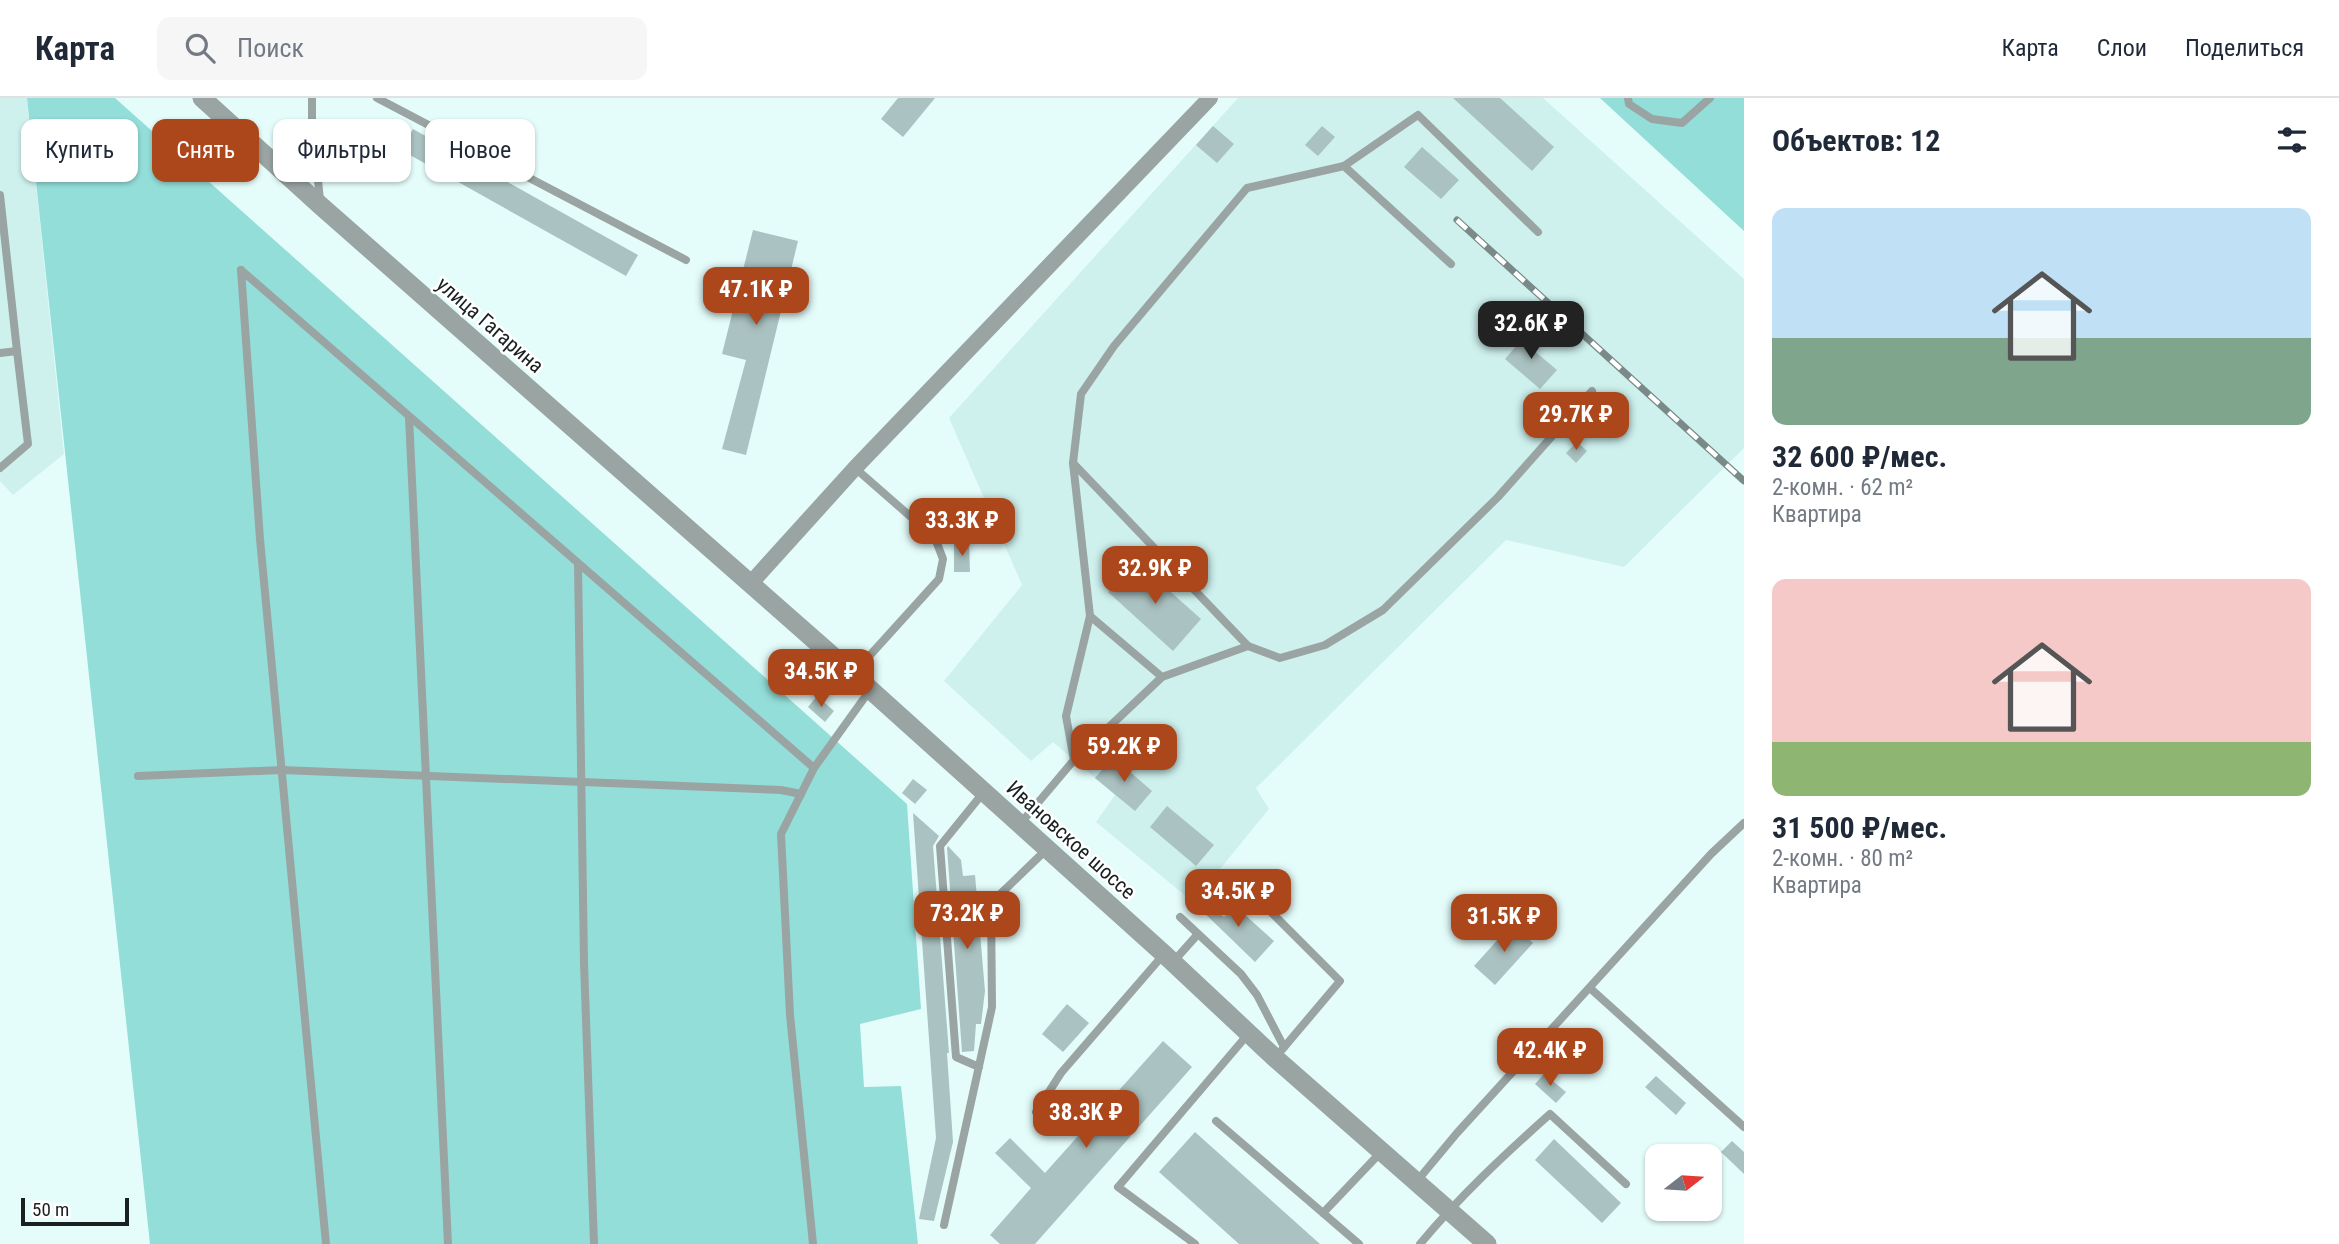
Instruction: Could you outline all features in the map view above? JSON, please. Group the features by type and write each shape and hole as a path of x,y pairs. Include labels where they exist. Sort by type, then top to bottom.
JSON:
{"street":[{"name":"улица Гагарина","path":"202,98 750,584"},
{"path":"750,584 855,468 1210,98"},
{"name":"Ивановское шоссе","path":"750,584 1249,1032 1280,1052 1382,1151 1487,1244"}],"lane":[{"path":"312,98 321,206"},
{"path":"377,98 685,260"},
{"path":"1628,98 1629,104 1652,120 1682,123 1710,98"},
{"path":"1074,760 1066,716 1090,616 1073,463 1081,394 1114,346 1247,188 1344,166 1418,115 1538,232"},
{"path":"1344,166 1451,264"},
{"path":"0,195 28,444 0,468"},
{"path":"326,1244 260,539 241,270 814,768"},
{"path":"0,353 17,351"},
{"path":"1073,463 1248,646 1280,658 1325,645 1383,610 1498,497 1592,391"},
{"path":"410,416 448,1244"},
{"path":"853,674 939,579 943,559 935,538 855,468"},
{"path":"578,564 584,963 594,1244"},
{"path":"1090,616 1162,677"},
{"path":"1020,824 1074,760 1162,677 1248,646"},
{"path":"813,1244 790,1015 780,834 814,768 870,690"},
{"path":"138,776 282,770 781,790 801,794"},
{"path":"979,1067 956,1057 940,846 984,792"},
{"path":"1417,1181 1457,1133 1712,854 1744,823"},
{"path":"944,1225 992,1007 991,903 1047,849"},
{"path":"1180,917 1241,974 1257,995 1280,1052 1339,981 1251,892"},
{"path":"1036,1112 1061,1073 1168,958 1198,934"},
{"path":"1591,989 1744,1127"},
{"path":"1195,1244 1118,1187 1249,1032"},
{"path":"1420,1244 1493,1164 1550,1114 1626,1184"},
{"path":"1216,1121 1359,1244"},
{"path":"1324,1213 1382,1151"}],"shaded area":[{"path":"0,98 27,98 29,119 21,119 21,182 36,182 64,454 13,495 0,481"},
{"path":"27,98 115,98 152,131 152,182 209,182 907,804 921,1009 860,1024 864,1087 901,1086 918,1244 150,1244 36,182 138,182 138,119 29,119"},
{"path":"1238,98 1543,98 1744,279 1744,448 1624,567 1506,540 1256,788 1269,809 1193,902 1096,822 1115,795 1053,742 1031,761 944,681 1022,585 949,418"},
{"path":"1600,98 1744,98 1744,231"}],"building":[{"path":"898,98 935,98 903,137 881,119"},
{"path":"1453,98 1500,98 1554,147 1532,171"},
{"path":"1213,126 1234,144 1217,163 1196,145"},
{"path":"1322,126 1335,137 1318,156 1305,145"},
{"path":"413,129 425,136 425,163 411,156"},
{"path":"1422,147 1459,180 1441,199 1404,167"},
{"path":"458,182 508,182 638,255 626,276"},
{"path":"753,230 798,241 746,455 722,449 746,360 722,354"},
{"path":"1529,331 1540,341 1532,349 1557,370 1540,389 1505,359"},
{"path":"1577,442 1587,451 1576,463 1566,453"},
{"path":"954,544 969,544 970,572 954,572"},
{"path":"1136,561 1201,619 1173,651 1108,592"},
{"path":"817,696 834,711 825,722 808,707"},
{"path":"1113,757 1152,791 1135,811 1095,778"},
{"path":"913,779 927,790 915,804 902,793"},
{"path":"1167,806 1214,845 1196,866 1150,827"},
{"path":"913,813 939,836 933,846 953,1142 934,1221 919,1219 936,1138"},
{"path":"948,846 961,860 963,876 975,875 985,991 981,1024 976,1024 974,1051 962,1052"},
{"path":"1200,893 1224,917 1234,905 1274,941 1255,962 1193,902"},
{"path":"1512,924 1533,943 1495,985 1474,966"},
{"path":"1067,1004 1089,1023 1063,1052 1042,1034"},
{"path":"1163,1041 1192,1067 1035,1244 1000,1244 990,1235 1031,1188 995,1153 1010,1138 1045,1173"},
{"path":"1544,1074 1566,1092 1556,1103 1535,1084"},
{"path":"1656,1076 1686,1103 1676,1115 1645,1087"},
{"path":"1195,1132 1320,1244 1239,1244 1159,1172"},
{"path":"1554,1139 1621,1203 1602,1223 1535,1160"},
{"path":"1732,1141 1744,1152 1744,1174 1722,1153"}],"railway":[{"path":"1457,220 1744,481"}]}
